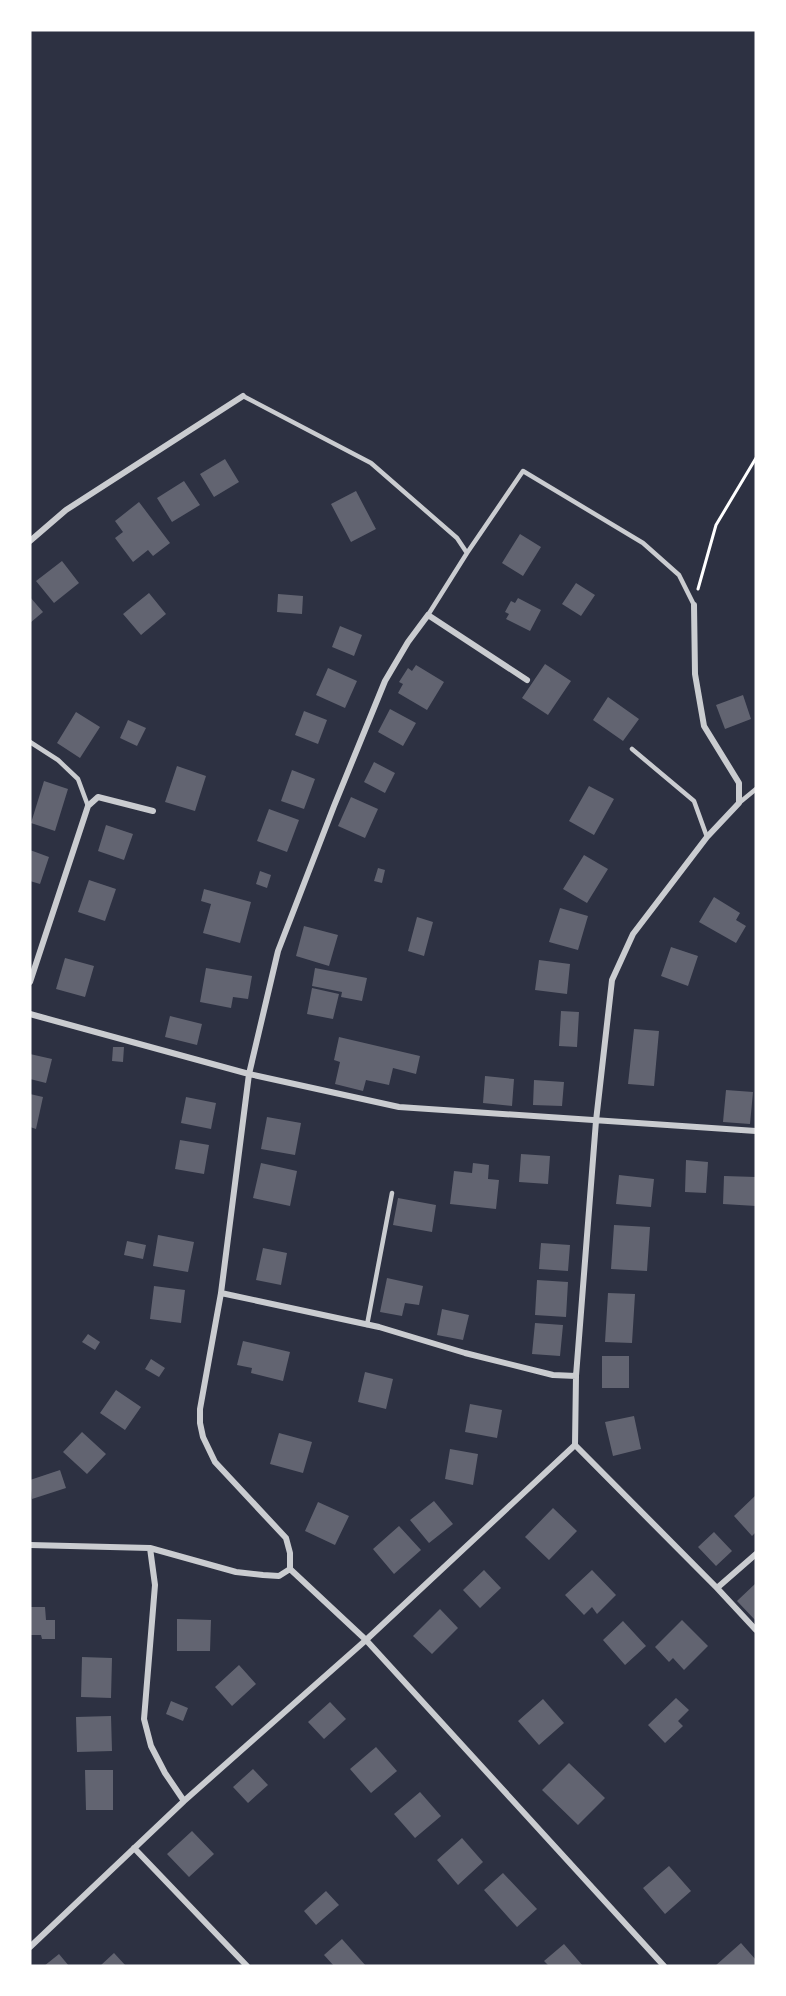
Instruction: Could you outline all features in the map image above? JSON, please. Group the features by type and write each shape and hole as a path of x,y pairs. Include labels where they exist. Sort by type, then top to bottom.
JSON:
{"street":[{"path":"30,541 66,510 243,396"},
{"path":"694,605 696,674 704,726 738,783 739,803 707,837 633,934 612,980 596,1120 576,1376 575,1444 756,1630"},
{"path":"527,680 428,615 408,642 385,681 278,951 249,1074 221,1293 200,1409 203,1437 215,1462 286,1538 290,1554 290,1569 366,1640 664,1966"},
{"path":"30,982 88,806 98,797 153,811"},
{"path":"30,1014 249,1074 417,1109 756,1131"},
{"path":"221,1293 367,1325 553,1375 576,1376"},
{"path":"30,1947 184,1801 366,1640 575,1444"},
{"path":"30,1545 150,1548 236,1572 279,1576 290,1569"},
{"path":"150,1548 155,1585 144,1719 151,1746 165,1773 184,1801"},
{"path":"717,1588 756,1554"},
{"path":"134,1848 247,1966"}],"lane":[{"path":"243,396 371,463 457,538 467,553"},
{"path":"428,615 523,471 643,543 679,575 694,605"},
{"path":"30,742 58,760 78,779 88,806"},
{"path":"632,749 694,801 707,837"},
{"path":"739,803 756,789"},
{"path":"367,1325 392,1193"}],"path":[{"path":"694,605 716,525 756,458"}],"building":[{"path":"225,459 239,482 214,497 200,474"},
{"path":"184,481 200,505 172,522 157,498"},
{"path":"356,491 376,529 351,542 331,504"},
{"path":"139,502 170,543 153,556 148,550 133,562 115,538 123,532 115,521"},
{"path":"520,534 541,547 523,576 502,563"},
{"path":"62,561 79,583 54,603 36,581"},
{"path":"576,583 595,595 581,616 562,604"},
{"path":"149,593 166,614 141,635 123,614"},
{"path":"278,594 303,596 302,614 277,612"},
{"path":"30,597 43,612 30,623"},
{"path":"518,598 541,610 530,631 506,619 509,614 505,612 511,601 515,603"},
{"path":"340,626 362,635 354,656 332,647"},
{"path":"545,664 571,681 548,715 522,698"},
{"path":"416,665 444,682 427,710 398,693 403,684 399,682 408,668 412,671"},
{"path":"328,668 357,681 345,708 316,695"},
{"path":"743,695 751,719 725,729 716,705"},
{"path":"608,697 639,719 623,741 593,720"},
{"path":"390,709 416,723 403,746 378,732"},
{"path":"304,711 327,720 318,744 295,735"},
{"path":"76,712 100,727 80,758 57,743"},
{"path":"128,720 146,728 137,746 120,738"},
{"path":"374,762 395,773 385,793 364,782"},
{"path":"177,766 206,776 195,811 165,802"},
{"path":"292,770 315,779 304,809 281,801"},
{"path":"44,781 68,789 55,831 31,823"},
{"path":"589,786 614,799 594,835 569,821"},
{"path":"351,797 378,809 365,838 338,826"},
{"path":"269,809 299,820 287,852 257,841"},
{"path":"106,825 133,834 124,860 98,851"},
{"path":"30,850 49,857 40,884 30,881"},
{"path":"584,855 608,869 587,903 563,889"},
{"path":"378,868 385,870 382,883 374,881"},
{"path":"260,871 271,875 267,888 256,884"},
{"path":"89,880 116,889 105,921 78,912"},
{"path":"204,889 251,902 240,943 203,933 211,904 201,901"},
{"path":"714,897 740,913 736,920 746,926 736,943 699,922"},
{"path":"560,908 588,916 578,950 549,942"},
{"path":"417,917 433,922 424,956 408,951"},
{"path":"304,926 338,935 329,966 296,956"},
{"path":"671,947 698,956 688,986 661,976"},
{"path":"65,958 94,966 85,997 56,989"},
{"path":"539,960 570,964 567,994 535,990"},
{"path":"206,968 252,976 248,999 233,997 231,1008 200,1002"},
{"path":"315,968 367,978 362,1001 341,997 342,992 312,986"},
{"path":"312,988 339,994 333,1019 307,1014"},
{"path":"561,1011 579,1012 577,1047 559,1046"},
{"path":"170,1016 202,1024 197,1045 165,1037"},
{"path":"634,1029 659,1031 654,1086 628,1084"},
{"path":"339,1037 420,1056 416,1074 393,1068 389,1085 366,1080 363,1091 335,1084 340,1062 334,1060"},
{"path":"113,1047 124,1047 123,1062 112,1061"},
{"path":"30,1054 52,1059 46,1083 30,1079"},
{"path":"485,1076 514,1079 512,1106 483,1103"},
{"path":"534,1080 564,1082 562,1106 533,1105"},
{"path":"726,1090 753,1092 750,1124 723,1122"},
{"path":"30,1094 43,1097 36,1129 30,1127"},
{"path":"186,1097 216,1103 211,1129 181,1123"},
{"path":"267,1117 301,1123 295,1155 261,1149"},
{"path":"180,1140 209,1145 204,1174 175,1169"},
{"path":"521,1154 550,1156 548,1184 519,1182"},
{"path":"686,1160 708,1162 706,1193 685,1192"},
{"path":"261,1163 297,1171 290,1206 253,1198"},
{"path":"473,1163 489,1165 488,1179 499,1180 496,1209 450,1204 454,1171 472,1173"},
{"path":"619,1175 654,1179 651,1207 616,1204"},
{"path":"724,1176 756,1177 756,1206 723,1204"},
{"path":"398,1198 436,1205 432,1232 393,1225"},
{"path":"614,1225 650,1227 647,1271 611,1269"},
{"path":"158,1235 194,1242 188,1272 153,1266"},
{"path":"127,1241 146,1245 143,1259 124,1255"},
{"path":"541,1243 570,1245 568,1271 539,1269"},
{"path":"263,1248 287,1253 281,1285 256,1280"},
{"path":"387,1278 423,1286 419,1305 405,1303 402,1316 380,1312"},
{"path":"537,1280 568,1282 566,1317 535,1315"},
{"path":"154,1286 185,1290 181,1323 150,1319"},
{"path":"608,1293 635,1294 632,1343 605,1342"},
{"path":"442,1309 469,1315 463,1340 437,1335"},
{"path":"535,1323 563,1325 560,1356 532,1354"},
{"path":"88,1334 100,1342 95,1350 82,1342"},
{"path":"243,1341 290,1352 283,1381 251,1373 252,1368 237,1365"},
{"path":"602,1356 629,1356 629,1388 602,1388"},
{"path":"151,1359 165,1368 159,1377 145,1369"},
{"path":"365,1372 393,1379 386,1409 358,1402"},
{"path":"116,1390 141,1407 125,1430 100,1413"},
{"path":"470,1404 502,1410 497,1438 465,1432"},
{"path":"634,1416 641,1449 613,1456 605,1422"},
{"path":"82,1432 106,1454 87,1474 63,1452"},
{"path":"279,1433 312,1442 303,1473 270,1464"},
{"path":"450,1449 478,1454 473,1485 445,1479"},
{"path":"60,1470 66,1488 32,1499 30,1480"},
{"path":"756,1495 756,1532 752,1536 734,1516"},
{"path":"434,1501 453,1524 429,1543 410,1520"},
{"path":"318,1502 349,1516 335,1545 305,1531"},
{"path":"553,1508 577,1531 549,1560 525,1537"},
{"path":"399,1526 421,1550 394,1574 373,1549"},
{"path":"714,1532 732,1551 716,1566 698,1547"},
{"path":"484,1570 501,1588 480,1608 463,1590"},
{"path":"592,1570 616,1595 597,1614 592,1607 584,1615 565,1595"},
{"path":"756,1583 756,1621 737,1601"},
{"path":"30,1607 45,1607 46,1620 55,1620 55,1639 42,1639 41,1635 30,1635"},
{"path":"440,1609 458,1628 432,1654 413,1636"},
{"path":"177,1619 211,1620 210,1651 177,1651"},
{"path":"682,1620 708,1646 684,1670 673,1658 669,1662 655,1647"},
{"path":"623,1621 646,1646 625,1665 603,1640"},
{"path":"82,1657 112,1658 111,1698 81,1697"},
{"path":"239,1665 256,1684 232,1706 215,1687"},
{"path":"676,1698 689,1710 678,1721 683,1726 665,1743 648,1725"},
{"path":"543,1699 564,1723 539,1745 518,1721"},
{"path":"171,1701 188,1708 183,1721 166,1714"},
{"path":"330,1702 346,1719 324,1739 308,1722"},
{"path":"111,1716 112,1751 77,1752 76,1717"},
{"path":"376,1747 397,1771 371,1793 350,1769"},
{"path":"569,1763 605,1798 578,1825 542,1790"},
{"path":"253,1769 268,1785 248,1803 233,1787"},
{"path":"85,1770 113,1770 113,1810 86,1810"},
{"path":"420,1792 441,1816 415,1838 394,1814"},
{"path":"192,1831 214,1854 189,1877 167,1854"},
{"path":"462,1838 483,1862 458,1885 437,1860"},
{"path":"669,1866 691,1891 665,1914 643,1888"},
{"path":"503,1873 537,1909 517,1927 484,1890"},
{"path":"326,1891 339,1905 316,1925 304,1911"},
{"path":"342,1939 366,1966 334,1966 324,1955"},
{"path":"741,1943 756,1960 756,1966 715,1966"},
{"path":"564,1944 583,1966 549,1966 544,1961"},
{"path":"114,1953 126,1966 100,1966"},
{"path":"59,1954 69,1966 44,1966"}]}
